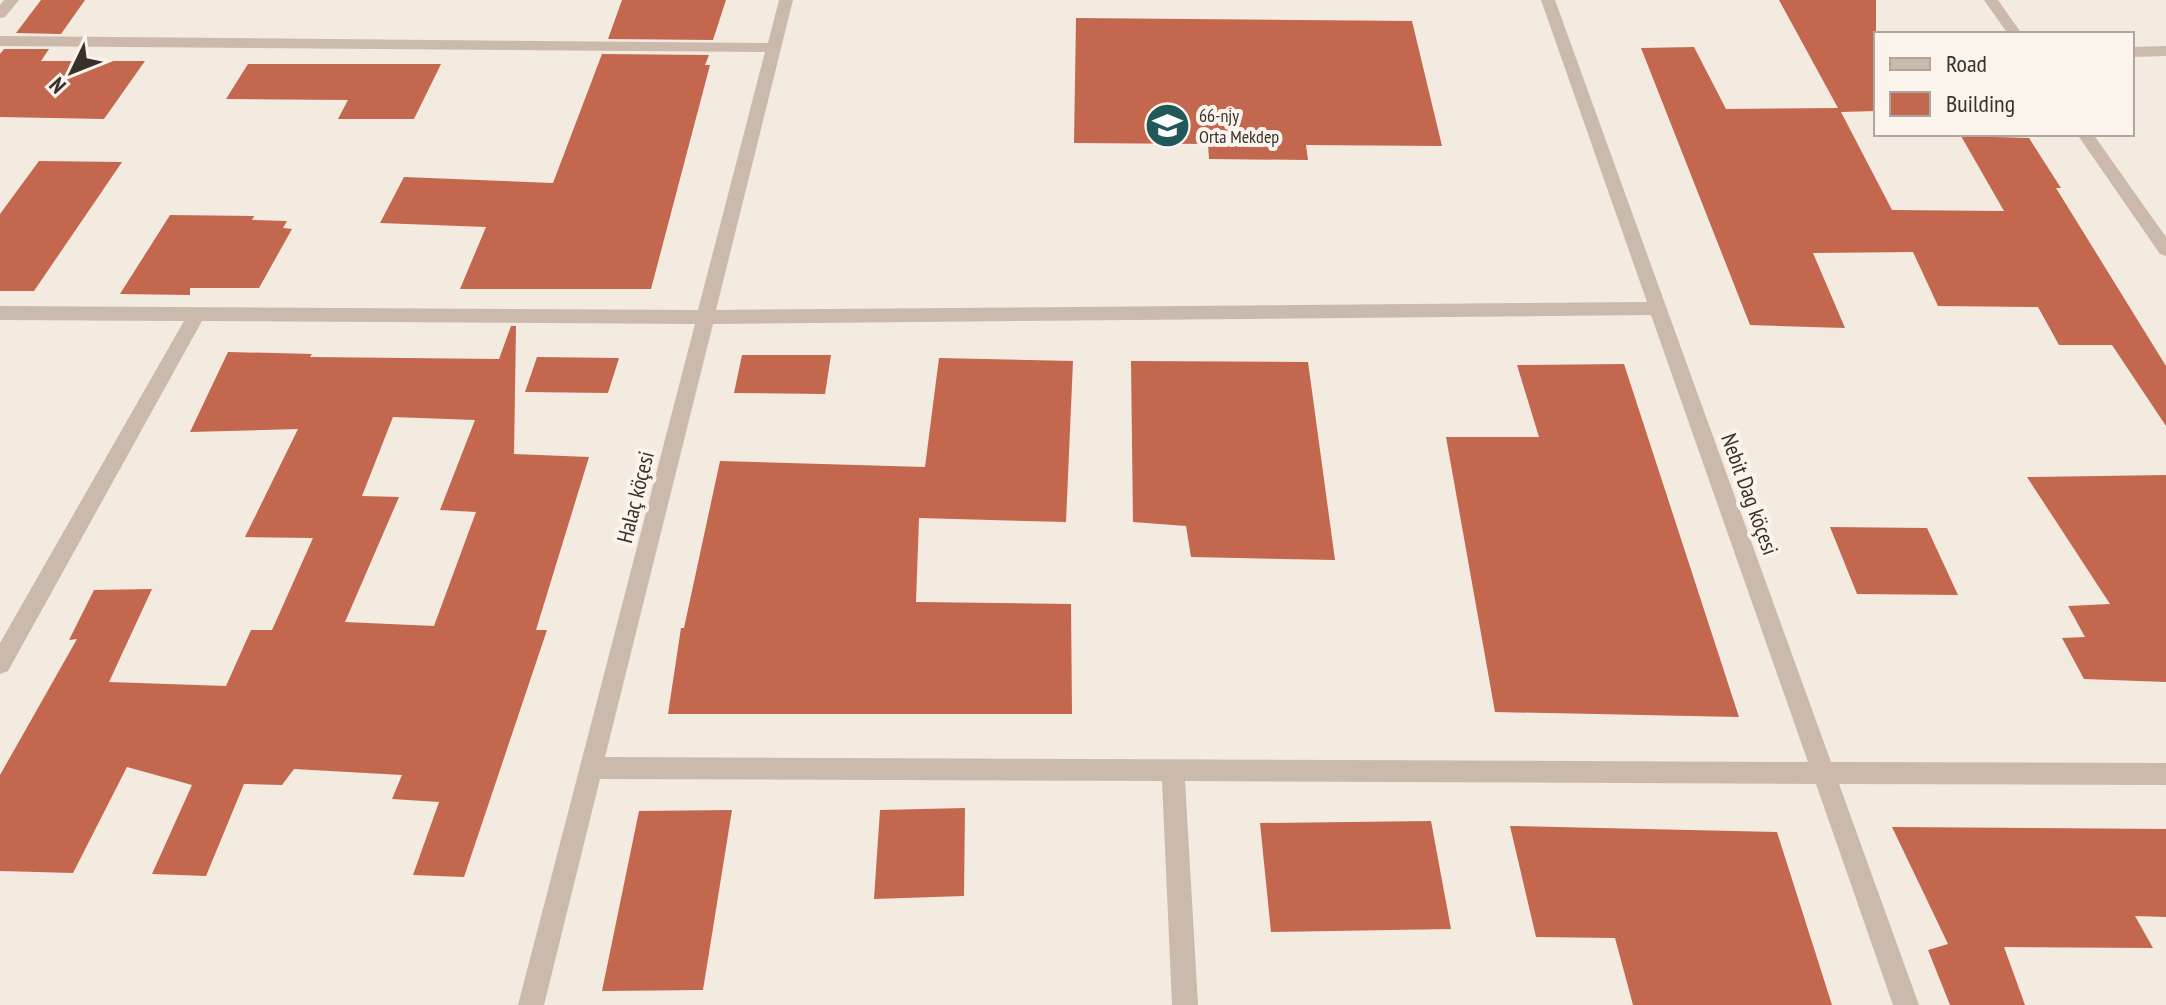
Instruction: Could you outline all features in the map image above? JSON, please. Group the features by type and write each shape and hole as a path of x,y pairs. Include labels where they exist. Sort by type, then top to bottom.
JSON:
{"street":[{"path":"0,14 12,0"},
{"name":"Halaç köçesi","path":"531,1005 786,0"},
{"name":"Nebit Dag köçesi","path":"1548,0 1906,1005"},
{"path":"1991,0 2014,32"},
{"path":"0,41 774,48"},
{"path":"2134,52 2166,51"},
{"path":"2086,136 2166,250"},
{"path":"0,313 706,317 1658,308"},
{"path":"0,664 197,314"},
{"path":"591,768 1823,770 2166,774"},
{"path":"1173,769 1185,1005"}],"building":[{"path":"41,0 85,0 61,34 16,33"},
{"path":"622,0 726,0 713,40 608,39"},
{"path":"1779,0 1876,0 1874,111 1841,112 1892,210 2004,211 1961,136 2029,138 2061,188 2056,188 2166,366 2166,426 2112,345 2059,345 2038,307 1938,306 1913,252 1813,253 1845,328 1750,325 1641,48 1694,47 1726,109 1838,108"},
{"path":"1076,18 1412,21 1442,146 1306,145 1308,160 1209,159 1208,144 1074,143"},
{"path":"4,49 49,49 41,61 145,61 104,119 0,117 0,54"},
{"path":"602,54 709,55 705,65 710,65 651,289 460,289 486,227 380,223 404,177 553,183"},
{"path":"248,64 441,64 414,119 338,119 348,100 226,99"},
{"path":"39,161 122,162 34,291 0,291 0,214"},
{"path":"170,215 254,216 252,220 287,221 283,228 292,229 259,288 190,288 190,295 120,294"},
{"path":"511,326 516,326 514,454 589,457 536,630 547,630 464,877 413,875 439,802 392,799 402,775 294,769 282,785 244,784 206,876 152,874 192,785 127,767 73,873 0,871 0,775 77,639 69,640 94,590 152,589 109,682 226,686 251,630 272,630 313,538 245,537 298,429 190,432 228,352 312,354 310,357 499,359","holes":["393,417 475,420 440,510 476,512 434,626 345,622 399,497 362,496"]},
{"path":"742,355 831,355 825,394 734,393"},
{"path":"537,357 619,358 608,393 525,392"},
{"path":"939,358 1073,361 1066,522 919,518 916,602 1071,604 1072,714 668,714 681,628 684,628 720,461 925,467"},
{"path":"1131,361 1308,362 1335,560 1191,557 1186,526 1133,522"},
{"path":"1624,364 1739,717 1495,712 1446,437 1539,437 1517,365"},
{"path":"2166,475 2166,682 2084,679 2062,638 2085,637 2068,606 2110,604 2027,477"},
{"path":"1830,527 1927,528 1958,595 1857,594"},
{"path":"965,808 964,896 874,899 880,810"},
{"path":"732,810 703,990 602,991 639,811"},
{"path":"1431,821 1451,929 1271,932 1260,823"},
{"path":"1510,826 1777,832 1832,1005 1633,1005 1615,938 1536,937"},
{"path":"1892,827 2166,829 2166,917 2135,916 2153,948 2004,947 2025,1005 1950,1005 1928,950 1948,944"}],"place":[{"name":"66-njy Orta Mekdep","path":"1168,125"}]}
